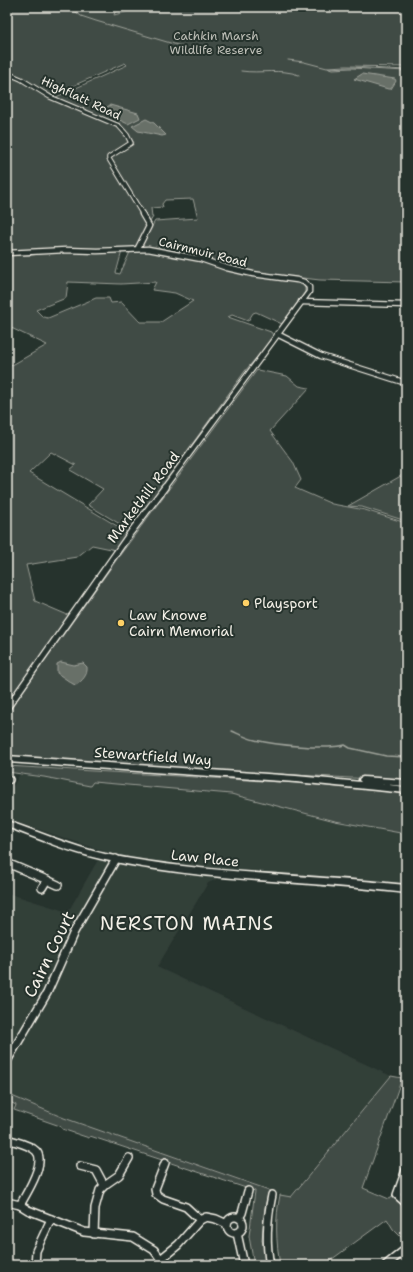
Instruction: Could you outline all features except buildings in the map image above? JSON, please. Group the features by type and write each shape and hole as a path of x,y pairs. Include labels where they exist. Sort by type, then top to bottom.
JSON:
{"street":[{"name":"Highflatt Road","path":"7,73 21,79 50,97 118,126 127,135 131,143 109,157 109,159 149,226 138,248"},
{"name":"Cairnmuir Road","path":"7,253 66,250 97,251 138,248 201,259 227,268 253,274 297,280 304,282 309,287 309,292 306,296"},
{"path":"301,302 306,296 314,302"},
{"path":"301,302 406,305"},
{"name":"Markethill Road","path":"7,708 131,532 195,448 301,302"},
{"path":"277,334 321,356 406,383"},
{"name":"Stewartfield Way","path":"7,759 296,779 406,790"},
{"name":"Stewartfield Way","path":"296,779 406,783"},
{"name":"Law Place","path":"7,824 69,848 116,859 189,871 356,883 406,889"},
{"name":"Cairn Court","path":"7,1061 47,993 74,932 116,859"},
{"path":"7,863 58,885"},
{"path":"42,888 47,880"},
{"path":"7,1139 35,1150 39,1156 40,1163 20,1204"},
{"path":"94,1234 94,1208 99,1195 104,1185 121,1172 129,1158"},
{"path":"165,1163 155,1189 155,1194 158,1197 186,1207 200,1220"},
{"path":"80,1166 96,1170 104,1185"},
{"path":"406,1170 397,1195 406,1203"},
{"path":"239,1218 242,1213 248,1191"},
{"path":"270,1265 266,1249 267,1224 272,1195"},
{"path":"7,1202 20,1204 28,1210 84,1232 94,1234 128,1235 135,1237 153,1249 163,1262 200,1220 206,1217 216,1219 227,1224 230,1231 237,1233 242,1230 243,1224 239,1218"},
{"path":"227,1224 231,1218 239,1218"},
{"path":"35,1265 36,1251 51,1219"},
{"path":"237,1233 244,1265"},
{"path":"386,1265 406,1249"}],"shaded area":[{"path":"362,74 395,79 396,81 391,89 388,89 354,79"},
{"path":"110,105 138,113 140,118 128,124 102,110"},
{"path":"146,119 154,123 166,135 162,136 138,131 132,126"},
{"path":"61,662 74,665 83,663 87,667 86,675 76,685 73,684 57,673 57,664"},
{"path":"20,774 231,794 335,821 406,834 406,884 235,871 208,883 157,967 391,1076 290,1197 280,1195 252,1183 64,1118 7,1094 7,893 68,912 103,851 7,819 7,797"}],"green space":[{"name":"Cathkin Marsh Wildlife Reserve","path":"7,7 117,7 114,15 129,11 144,11 134,7 406,7 406,67 327,67 333,69 351,68 406,71 406,282 320,280 251,272 153,248 140,247 155,221 198,218 193,199 165,200 162,204 163,207 151,208 153,217 150,222 111,160 113,155 134,143 124,128 56,97 127,65 125,63 52,95 7,71"},
{"path":"7,73 50,97 120,128 129,142 108,156 107,159 148,226 137,245 130,248 7,252"},
{"path":"144,249 292,280 305,285 305,292 282,324 256,312 253,313 248,321 232,315 228,317 271,332 274,337 245,371 130,530 88,505 103,489 70,470 76,465 51,452 29,473 127,532 116,550 92,545 77,557 26,565 35,601 70,616 7,703 7,368 47,345 7,326 7,255 32,255 54,252 122,251 116,273 120,274 130,252","holes":["68,282 121,284 156,282 152,290 175,293 193,301 161,322 140,322 121,302 111,303 109,298 96,298 48,318 43,317 36,310 66,298"]},
{"name":"Playsport","path":"257,370 287,376 299,386 309,388 270,431 293,462 301,480 295,488 332,504 365,510 406,523 406,781 7,757 7,714 117,559"},
{"path":"406,473 406,521 362,507 348,506"},
{"path":"7,766 297,783 406,794 406,834 335,821 231,794 93,782 90,786 44,777 7,772"},
{"path":"391,1076 402,1078 363,1188 389,1199 393,1197 406,1207 406,1242 393,1229 387,1219 324,1265 280,1265 277,1213 280,1195 291,1197"},
{"path":"7,1094 64,1118 269,1190 265,1208 262,1240 267,1265 254,1265 249,1236 255,1191 90,1136 89,1138 62,1129 60,1126 14,1110 16,1105 10,1102 7,1108"}],"waterway":[{"path":"56,7 76,12 81,16 96,21 184,47"},
{"path":"288,60 304,62 327,68 350,67 406,70"},
{"path":"241,71 278,71 299,75"},
{"path":"232,731 252,739 275,744 313,747 345,745 350,748 386,756 406,757"}],"place":[{"name":"Playsport","path":"246,603"},
{"name":"Law Knowe Cairn Memorial","path":"121,623"}],"district":[{"name":"NERSTON MAINS","path":"187,923"}]}
